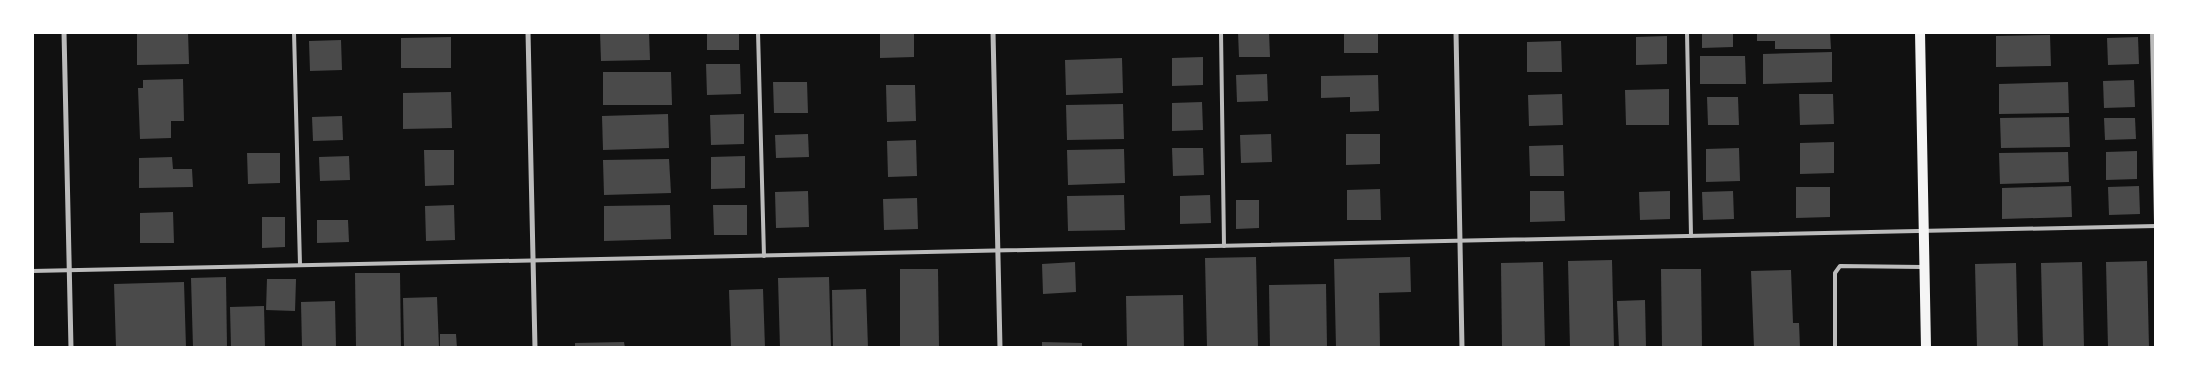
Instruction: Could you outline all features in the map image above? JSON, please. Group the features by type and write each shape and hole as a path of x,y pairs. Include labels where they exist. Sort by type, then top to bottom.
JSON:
{"main road":[{"path":"1920,32 1926,348"}],"street":[{"path":"64,32 71,348"},
{"path":"528,32 535,348"},
{"path":"993,32 1000,348"},
{"path":"1456,32 1462,348"}],"lane":[{"path":"294,32 300,265"},
{"path":"758,32 764,256"},
{"path":"1221,32 1224,246"},
{"path":"1687,32 1691,236"},
{"path":"32,271 2156,225 2152,32"},
{"path":"1835,348 1835,273 1840,266 1924,267"}],"building":[{"path":"137,32 188,32 189,64 137,65"},
{"path":"600,32 649,32 650,60 601,61"},
{"path":"707,32 739,32 739,50 707,50"},
{"path":"880,32 914,32 914,57 880,58"},
{"path":"1238,32 1269,32 1270,57 1239,57"},
{"path":"1344,32 1378,32 1378,53 1344,53"},
{"path":"1702,32 1733,32 1733,47 1702,48"},
{"path":"1757,32 1830,32 1831,49 1775,49 1775,41 1757,41"},
{"path":"2050,35 2051,66 1996,67 1996,36"},
{"path":"1667,36 1667,64 1636,65 1636,37"},
{"path":"451,37 451,68 401,68 401,38"},
{"path":"2138,37 2139,64 2108,65 2107,38"},
{"path":"341,40 342,70 310,71 309,41"},
{"path":"1561,41 1562,72 1527,72 1527,42"},
{"path":"1832,52 1832,82 1763,84 1763,54"},
{"path":"1700,56 1745,56 1746,84 1700,84"},
{"path":"1203,57 1203,85 1172,86 1172,58"},
{"path":"1122,58 1123,93 1066,95 1065,60"},
{"path":"706,64 740,64 741,94 707,95"},
{"path":"603,72 671,72 672,105 603,105"},
{"path":"1267,74 1268,101 1237,102 1236,75"},
{"path":"1378,75 1379,111 1350,112 1350,97 1321,98 1321,76"},
{"path":"183,79 184,121 171,121 171,138 140,139 138,88 143,88 143,80"},
{"path":"2134,80 2135,107 2104,108 2103,81"},
{"path":"773,82 807,82 808,113 774,113"},
{"path":"2068,82 2069,113 1999,114 1999,84"},
{"path":"886,85 915,85 916,121 887,122"},
{"path":"1669,89 1669,125 1626,125 1625,90"},
{"path":"451,92 452,128 403,129 403,93"},
{"path":"1562,94 1563,125 1529,126 1528,95"},
{"path":"1799,94 1833,94 1834,124 1800,125"},
{"path":"1707,97 1738,97 1739,125 1708,125"},
{"path":"1202,102 1203,130 1172,131 1172,103"},
{"path":"1123,104 1124,139 1067,140 1066,105"},
{"path":"668,114 669,148 603,150 602,116"},
{"path":"744,114 744,144 711,145 710,115"},
{"path":"342,116 343,140 313,141 312,117"},
{"path":"2069,117 2070,147 2001,148 2000,118"},
{"path":"2104,118 2135,118 2136,139 2105,140"},
{"path":"808,134 809,157 776,158 775,135"},
{"path":"1271,134 1272,162 1241,163 1240,135"},
{"path":"1346,134 1380,134 1380,164 1346,165"},
{"path":"916,140 917,176 888,177 887,141"},
{"path":"1834,142 1834,173 1800,174 1800,143"},
{"path":"1563,145 1564,176 1530,176 1529,146"},
{"path":"1172,148 1203,148 1204,175 1173,176"},
{"path":"1739,148 1740,181 1706,182 1706,149"},
{"path":"1124,149 1125,183 1068,185 1067,150"},
{"path":"424,150 454,150 454,185 425,186"},
{"path":"2137,151 2137,179 2106,180 2106,152"},
{"path":"2068,152 2069,182 2000,184 1999,153"},
{"path":"247,153 280,153 280,183 248,184"},
{"path":"349,156 350,180 320,181 319,157"},
{"path":"745,156 745,188 711,189 711,157"},
{"path":"172,157 173,169 192,169 193,187 139,188 139,158"},
{"path":"669,159 671,193 604,195 603,160"},
{"path":"2071,186 2072,217 2002,219 2002,188"},
{"path":"2139,186 2140,214 2109,215 2108,187"},
{"path":"1796,187 1830,187 1830,217 1796,218"},
{"path":"1380,189 1381,220 1347,220 1347,190"},
{"path":"808,191 809,227 776,228 775,192"},
{"path":"1530,191 1564,191 1565,221 1530,222"},
{"path":"1670,191 1670,219 1640,220 1639,192"},
{"path":"1733,191 1734,219 1703,220 1702,192"},
{"path":"1124,195 1125,230 1068,231 1067,196"},
{"path":"1210,195 1211,223 1180,224 1180,196"},
{"path":"917,198 918,229 884,230 883,199"},
{"path":"1236,200 1259,200 1259,228 1236,229"},
{"path":"454,205 455,240 426,241 425,206"},
{"path":"670,205 671,239 604,241 604,206"},
{"path":"713,205 747,205 747,235 714,235"},
{"path":"173,212 174,243 140,243 140,213"},
{"path":"262,217 285,217 285,247 262,248"},
{"path":"317,220 348,220 349,242 317,243"},
{"path":"1256,257 1258,348 1207,348 1205,258"},
{"path":"1410,257 1411,292 1379,293 1380,348 1336,348 1334,259"},
{"path":"1612,260 1614,348 1570,348 1568,261"},
{"path":"2147,261 2149,348 2108,348 2106,262"},
{"path":"1075,262 1076,292 1043,294 1042,264"},
{"path":"1543,262 1545,348 1502,348 1501,263"},
{"path":"2082,262 2084,348 2043,348 2041,263"},
{"path":"2016,263 2018,348 1977,348 1975,264"},
{"path":"900,269 938,269 939,348 900,348"},
{"path":"1661,269 1701,269 1702,348 1662,348"},
{"path":"1791,270 1793,323 1799,323 1800,348 1754,348 1751,271"},
{"path":"355,273 400,273 401,348 356,348"},
{"path":"226,277 227,348 193,348 191,278"},
{"path":"829,277 831,348 780,348 778,278"},
{"path":"267,279 296,279 295,311 266,310"},
{"path":"184,282 186,348 116,348 114,284"},
{"path":"1326,284 1327,348 1270,348 1269,285"},
{"path":"763,289 765,348 731,348 729,290"},
{"path":"866,289 868,348 833,348 832,290"},
{"path":"1183,295 1184,348 1127,348 1126,296"},
{"path":"437,297 439,348 404,348 403,298"},
{"path":"1645,300 1646,348 1619,348 1617,301"},
{"path":"335,301 336,348 302,348 301,302"},
{"path":"264,306 265,348 231,348 230,307"},
{"path":"440,334 456,334 457,348 440,348"},
{"path":"624,342 625,348 575,348 575,343"},
{"path":"1042,342 1082,343 1082,348 1042,348"}]}
